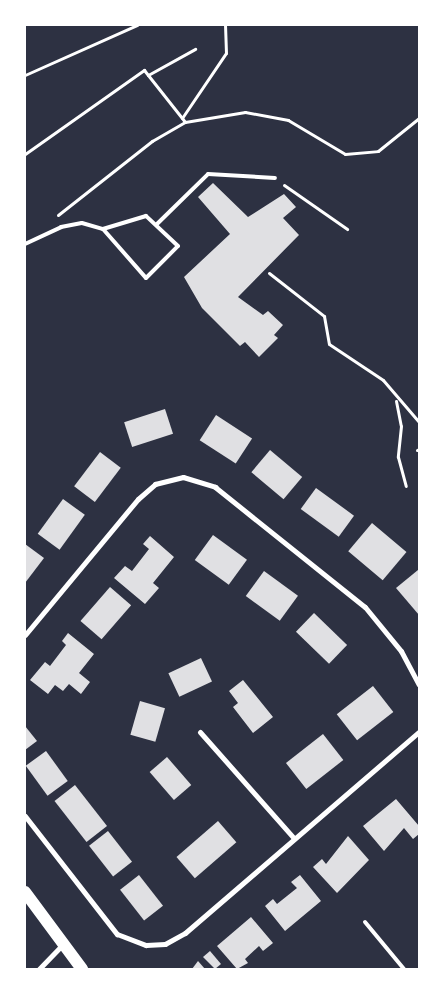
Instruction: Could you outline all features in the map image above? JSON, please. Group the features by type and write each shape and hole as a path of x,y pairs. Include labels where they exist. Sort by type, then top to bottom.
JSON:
{"main road":[{"path":"25,892 62,945 82,969"}],"street":[{"path":"25,636 138,499 155,484 183,477 215,487 365,607 401,651 419,685"},
{"path":"200,732 293,837"},
{"path":"25,816 117,934 146,945 164,944 185,933 293,837 419,732"},
{"path":"39,969 62,945"}],"lane":[{"path":"157,224 208,174 275,178"},
{"path":"25,244 61,227 82,223 103,229 146,278 178,246 157,224 142,215 103,229"},
{"path":"366,922 404,969"}],"path":[{"path":"25,75 137,25"},
{"path":"182,118 226,53 225,25"},
{"path":"148,75 195,49"},
{"path":"25,154 144,70 185,122"},
{"path":"55,218 152,141 185,122 245,112 288,120 345,154 378,151 419,118"},
{"path":"275,178 347,229"},
{"path":"270,273 324,316 329,344 383,380 395,398 419,422"},
{"path":"395,398 401,426 398,457 406,486"}],"building":[{"path":"213,183 248,217 284,194 296,207 283,218 299,235 238,297 263,315 268,311 283,325 274,335 278,338 259,357 245,342 240,346 202,308 184,277 230,234 198,197"},
{"path":"165,409 173,434 132,447 124,422"},
{"path":"216,415 252,438 236,464 200,440"},
{"path":"270,450 302,477 284,499 251,472"},
{"path":"100,452 121,468 95,502 74,486"},
{"path":"316,488 354,516 339,537 301,509"},
{"path":"63,499 85,515 60,550 38,534"},
{"path":"372,523 406,552 383,580 348,551"},
{"path":"213,535 247,560 229,585 195,560"},
{"path":"150,536 174,557 153,583 159,588 145,604 114,578 125,566 132,571 149,549 143,544"},
{"path":"25,544 44,558 25,583"},
{"path":"418,570 419,572 419,615 396,588"},
{"path":"264,571 298,596 280,621 246,596"},
{"path":"110,587 131,605 102,639 80,621"},
{"path":"314,613 347,645 329,664 296,632"},
{"path":"68,633 94,654 79,673 90,682 81,694 69,684 63,691 55,685 48,694 30,680 45,662 50,666 66,645 62,641"},
{"path":"201,658 212,682 179,697 168,673"},
{"path":"243,680 273,717 253,733 233,707 238,703 229,691"},
{"path":"373,686 393,712 357,740 337,714"},
{"path":"140,701 165,708 155,742 130,735"},
{"path":"25,726 37,741 25,750"},
{"path":"323,734 343,760 306,789 286,763"},
{"path":"46,751 68,781 48,796 26,766"},
{"path":"167,757 191,785 174,800 150,772"},
{"path":"75,785 107,826 87,842 55,801"},
{"path":"396,799 419,826 419,834 413,839 404,828 384,851 363,826"},
{"path":"218,821 236,842 195,878 176,857"},
{"path":"108,831 132,862 113,877 89,846"},
{"path":"348,836 369,860 337,893 313,867 322,859 326,864"},
{"path":"139,875 163,906 144,921 120,890"},
{"path":"300,875 321,901 285,931 265,906 273,899 277,904 297,888 291,882"},
{"path":"251,917 273,943 263,951 259,946 245,959 248,963 237,969 217,946"},
{"path":"210,951 221,964 215,969 203,957"},
{"path":"198,961 205,969 192,969"}]}
